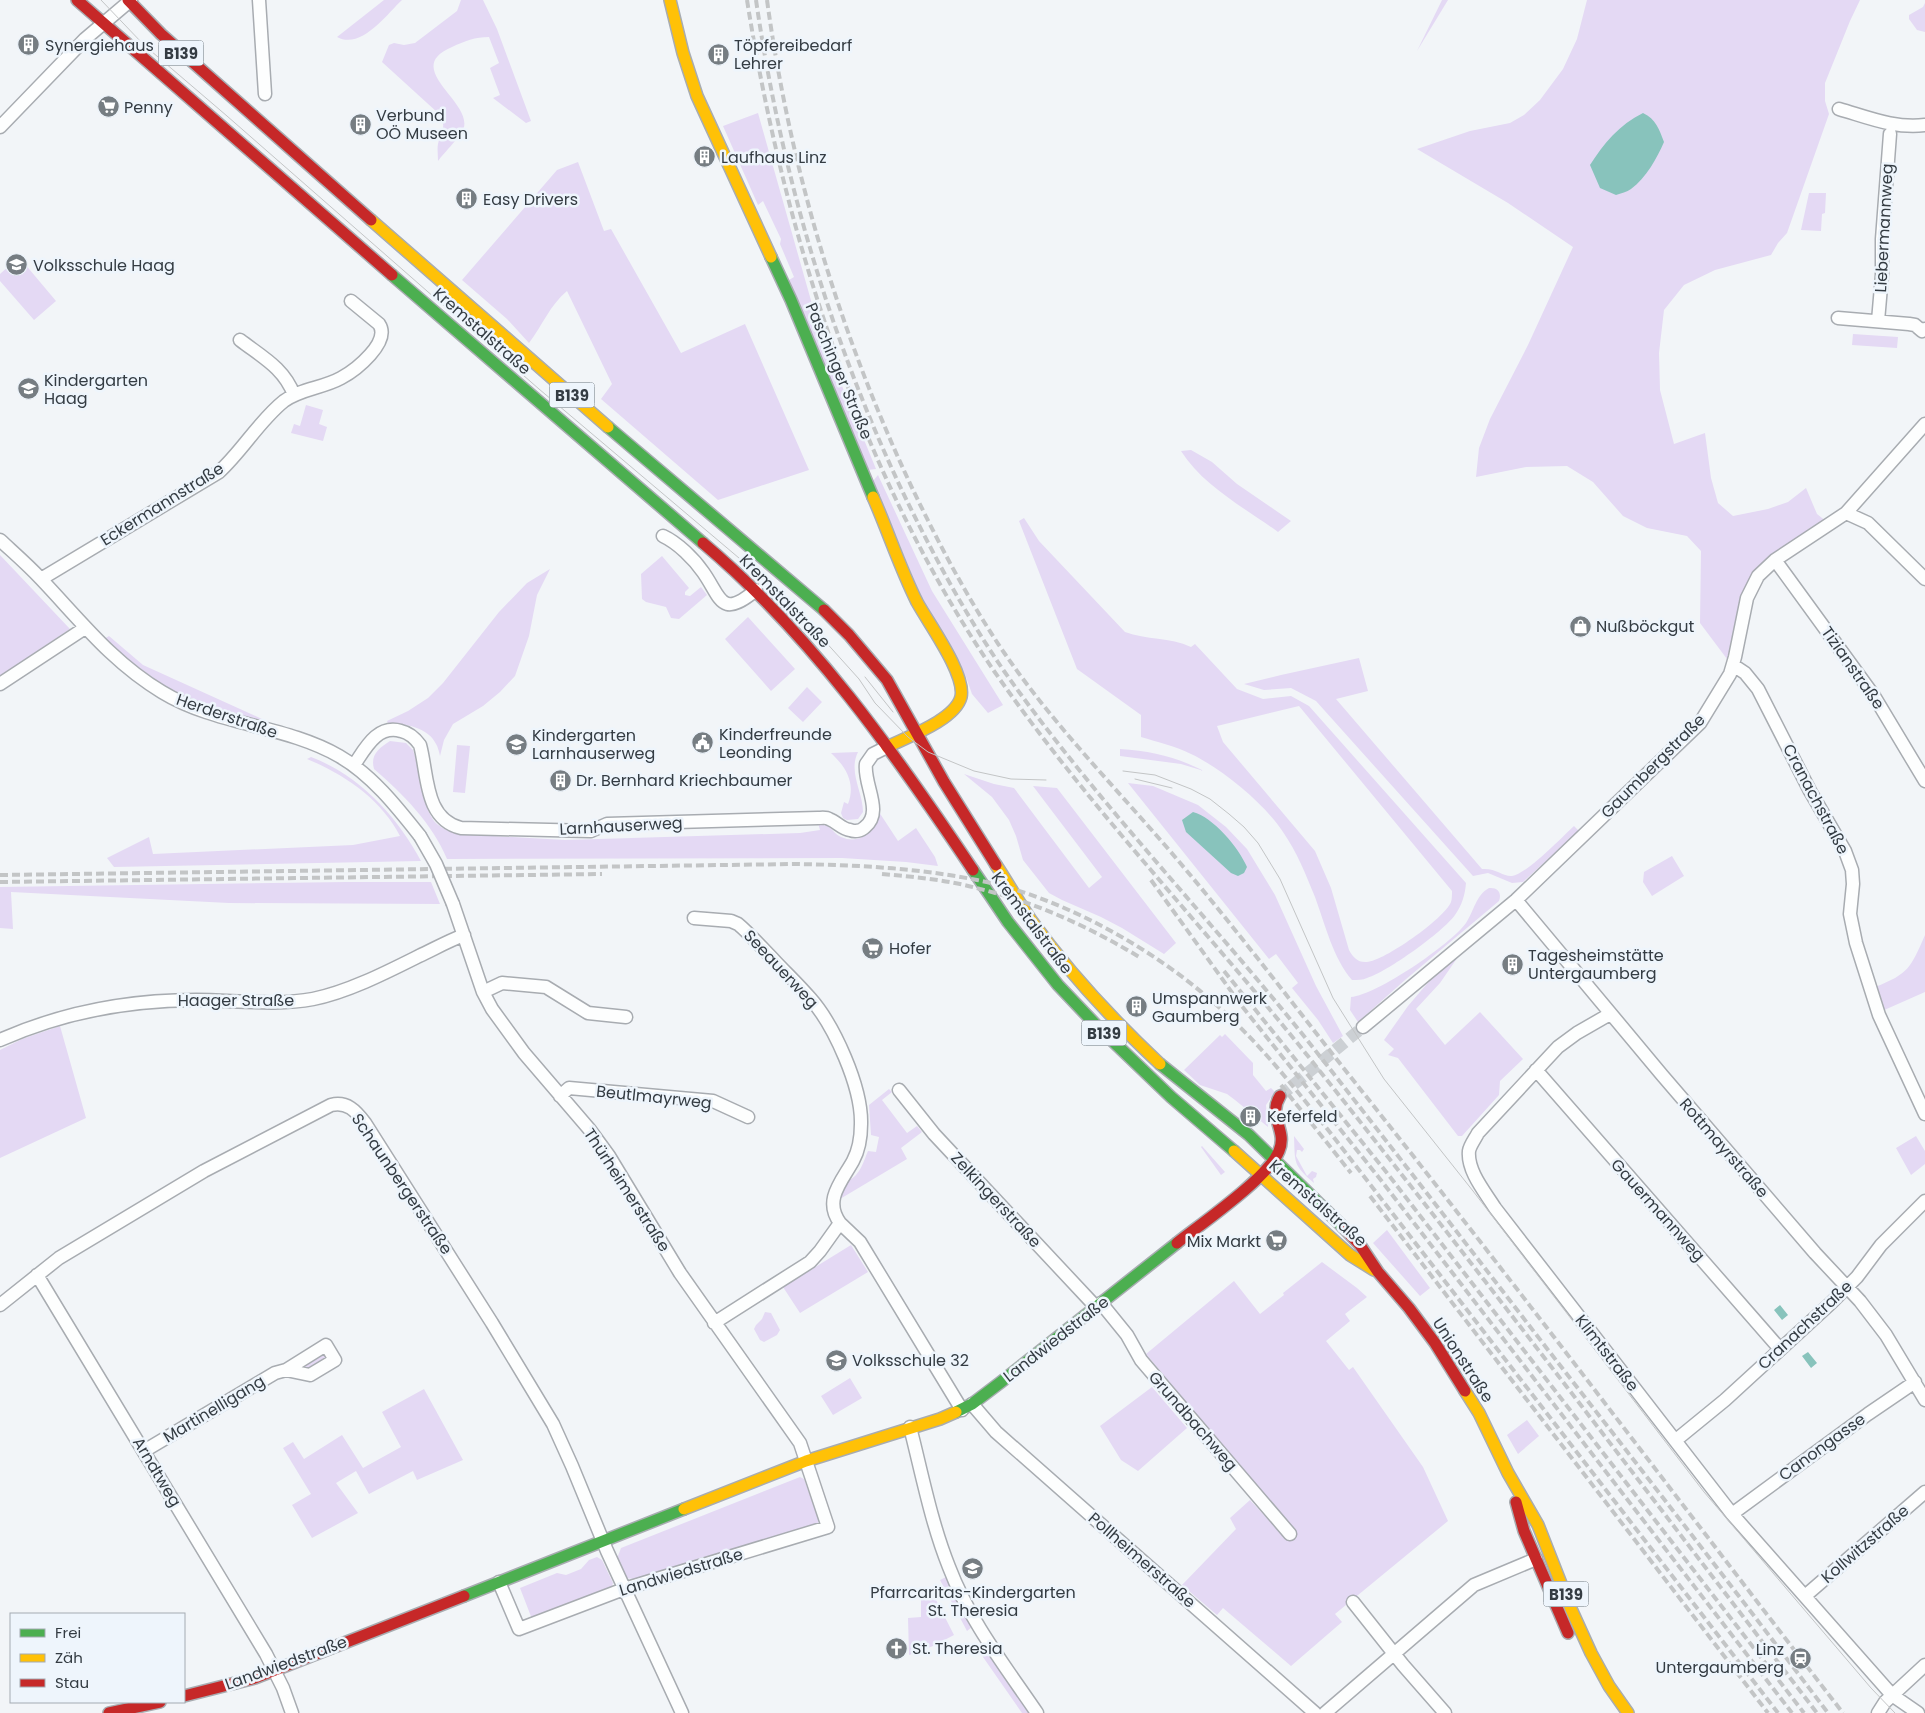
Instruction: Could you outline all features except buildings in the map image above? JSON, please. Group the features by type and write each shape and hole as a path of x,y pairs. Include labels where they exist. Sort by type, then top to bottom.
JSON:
{"main road":[{"name":"Kremstalstraße","path":"78,0 533,398 734,569 756,590 840,683 917,786 981,885 1058,985 1158,1085 1350,1255 1378,1272"},
{"name":"Kremstalstraße","path":"129,0 161,34 326,181 549,376 821,608 849,635 874,663 899,698 955,800 1032,920 1078,980 1105,1011 1140,1046 1180,1081 1249,1135 1360,1245 1378,1272"},
{"name":"Paschinger Straße","path":"670,0 683,53 697,96 788,291 917,601 953,663 959,679 961,697 953,712 918,732"},
{"name":"Larnhauserweg","path":"887,747 918,732"},
{"path":"1274,1160 1282,1144 1281,1134 1274,1115 1276,1101 1280,1096"},
{"name":"Landwiedstraße","path":"185,1696 234,1684 274,1670 806,1461 950,1415 967,1407 1241,1193 1274,1160"},
{"name":"Unionstraße","path":"1378,1272 1409,1308 1435,1343 1479,1413 1508,1473 1538,1524 1571,1609 1591,1653 1609,1686 1628,1713"},
{"name":"Unionstraße","path":"1508,1473 1524,1531 1557,1611 1573,1644"},
{"path":"110,1713 135,1710 157,1703"}],"street":[{"path":"0,127 85,39 129,0"},
{"path":"259,0 265,94"},
{"path":"1839,109 1895,125 1925,125"},
{"name":"Liebermannweg","path":"1878,321 1890,134"},
{"name":"Eckermannstraße","path":"40,579 219,472 278,406 294,395 340,378 362,362 380,343 383,333 381,325 351,301"},
{"path":"1838,318 1915,325 1922,331 1925,329"},
{"path":"240,340 277,367 286,377 294,395"},
{"name":"Gaumbergstraße","path":"1363,1027 1516,900 1700,723 1726,683 1733,665 1747,598 1758,576 1775,560 1846,513 1925,424"},
{"path":"1846,513 1868,524 1925,578"},
{"path":"663,536 696,562 706,575 716,596 721,601 732,604 737,603 756,590"},
{"name":"Herderstraße","path":"0,540 40,579 102,646 134,672 174,699 320,747 354,766 380,790 420,836"},
{"name":"Tizianstraße","path":"1775,560 1874,696 1925,781"},
{"path":"0,684 85,628"},
{"name":"Cranachstraße","path":"1733,665 1745,673 1758,690 1810,791 1845,851 1852,870 1853,884 1850,914 1856,943 1879,1015 1925,1114"},
{"name":"Larnhauserweg","path":"354,766 371,740 379,734 393,729 409,734 420,745 431,800 435,809 446,822 461,828 592,831 607,824 829,818 842,827 856,831 867,826 873,814 873,804 865,770 866,764 873,754 887,747"},
{"name":"Thürheimerstraße","path":"420,836 436,864 453,904 483,992 492,1008 503,1025 610,1156 666,1252 800,1443 806,1461"},
{"name":"Rottmayrstraße","path":"1516,900 1610,1014 1811,1249 1872,1315 1919,1382 1925,1400"},
{"name":"Seeauerweg","path":"694,918 731,922 743,928 810,998 835,1037 855,1086 861,1115 860,1139 857,1152 833,1198 835,1212 840,1223"},
{"name":"Haager Straße","path":"0,1040 52,1020 121,1005 177,1000 286,1001 315,998 382,973 449,940 464,935"},
{"path":"483,992 502,983 546,987 588,1013 626,1017"},
{"name":"Klimtstraße","path":"1610,1014 1564,1042 1478,1133 1469,1149 1470,1160 1476,1177 1495,1208 1732,1514 1892,1695 1918,1713"},
{"name":"Gauermannweg","path":"1536,1070 1780,1349"},
{"name":"Beutlmayrweg","path":"560,1096 569,1088 713,1102 748,1116"},
{"name":"Zelkingerstraße","path":"899,1090 934,1134 1099,1305"},
{"name":"Schaunbergerstraße","path":"0,1305 59,1258 204,1171 331,1105 337,1103 348,1106 365,1122 536,1394 564,1448 602,1541 682,1713"},
{"name":"Cranachstraße","path":"1676,1440 1704,1418 1847,1288 1881,1246 1925,1201"},
{"path":"714,1323 810,1262 840,1223 860,1242 967,1407"},
{"name":"Arndtweg","path":"37,1275 266,1654 292,1713"},
{"name":"Grundbachweg","path":"1099,1305 1127,1335 1141,1360 1290,1534"},
{"name":"Martinelligang","path":"144,1451 275,1373 286,1370"},
{"name":"Canongasse","path":"1732,1514 1868,1414 1919,1382"},
{"name":"Pollheimerstraße","path":"967,1407 1315,1713"},
{"path":"910,1428 929,1506 949,1568 982,1632 1037,1713"},
{"name":"Landwiedstraße","path":"499,1582 519,1629 624,1589 828,1527 806,1461"},
{"name":"Kollwitzstraße","path":"1805,1596 1925,1492"},
{"path":"1325,1713 1474,1585 1536,1559"},
{"path":"1353,1602 1394,1654 1445,1713"},
{"path":"1878,1713 1885,1702 1925,1665"}],"shaded area":[{"path":"384,0 402,0 381,22 364,35 346,40 337,37"},
{"path":"461,0 483,0 497,29 531,121 526,123 493,98 500,95 490,68 499,63 489,37 466,41 452,47 438,55 434,65 435,74 458,106 463,117 464,127 438,161 439,139 443,128 441,118 438,113 382,62 389,45 394,43 404,45 415,43 457,11"},
{"path":"1442,0 1448,0 1417,51"},
{"path":"1587,0 1860,0 1825,83 1825,101 1829,114 1787,233 1771,255 1715,270 1684,285 1664,310 1659,353 1660,390 1674,444 1705,433 1711,478 1718,503 1733,516 1768,509 1788,502 1806,488 1817,514 1827,522 1775,556 1745,598 1727,659 1700,623 1701,551 1687,536 1647,528 1623,516 1593,482 1567,466 1526,467 1476,477 1479,448 1490,419 1528,345 1573,247 1508,203 1417,149 1470,131 1510,123 1524,115 1540,100 1563,69 1577,39"},
{"path":"1925,3 1925,32 1917,30 1909,19 1909,15 1923,7"},
{"path":"758,113 812,304 829,354 876,469 868,470 789,280 794,277 780,244 781,239 763,201 758,205 723,126"},
{"path":"1643,113 1654,121 1664,142 1654,161 1646,174 1628,191 1616,195 1600,188 1590,165 1613,135"},
{"path":"578,162 604,231 611,229 681,353 745,324 809,470 718,500 601,399 612,384 567,291 551,309 529,343 507,319 462,280 557,170"},
{"path":"1809,193 1826,193 1825,213 1822,214 1821,231 1801,230"},
{"path":"19,257 56,301 34,320 0,281 0,274"},
{"path":"1853,334 1898,337 1897,348 1852,345"},
{"path":"306,405 323,410 319,424 327,427 323,441 291,433 294,424 300,426"},
{"path":"1191,450 1212,462 1237,484 1291,521 1278,532 1239,505 1201,475 1181,451"},
{"path":"878,475 932,591 1003,705 988,713 972,694 966,677 920,594 873,481"},
{"path":"1024,518 1039,541 1125,632 1191,647 1195,644 1237,689 1263,699 1291,696 1309,706 1466,883 1461,904 1449,922 1427,941 1388,968 1365,979 1352,980 1335,951 1305,872 1288,840 1275,821 1242,788 1216,768 1179,749 1141,737 1141,715 1077,669 1019,521","holes":["1299,706 1452,891 1451,902 1446,909 1413,938 1375,960 1361,962 1356,959 1349,950 1331,888 1315,851 1223,742 1217,726"]},
{"path":"0,555 70,629 0,676"},
{"path":"662,556 689,588 685,595 690,596 701,587 707,595 679,619 671,618 666,607 646,602 642,599 641,574"},
{"path":"550,569 537,595 529,636 515,676 483,706 453,724 444,740 440,756 433,739 422,730 408,725 388,723 387,721 408,711 428,698 443,683 499,612 527,583"},
{"path":"748,617 795,669 771,691 725,639"},
{"path":"109,636 143,665 262,719 260,721 186,697 144,671 104,639"},
{"path":"1359,658 1368,691 1336,699 1482,869 1509,876 1518,874 1535,862 1574,826 1579,831 1523,882 1512,883 1488,873 1473,876 1316,701 1291,688 1264,690 1244,684"},
{"path":"807,687 822,702 803,722 788,708"},
{"path":"390,741 406,743 413,750 425,800 432,818 437,824 458,834 565,840 800,833 820,830 818,823 829,827 841,837 855,839 861,838 870,830 879,812 898,841 916,828 935,857 938,866 842,858 447,859 425,821 396,789 374,769 373,760 376,752"},
{"path":"457,745 470,746 465,793 453,792"},
{"path":"1120,749 1143,751 1164,756 1204,771 1181,764 1120,756"},
{"path":"858,752 855,759 855,774 863,812 858,819 847,820 843,818 841,813 844,802 848,804 851,789 850,782 845,770 831,753"},
{"path":"311,757 345,775 375,799 400,828 421,861 114,867 107,858 149,837 153,854 353,845 400,836 383,811 361,790 335,772 307,759"},
{"path":"964,774 994,784 1014,788 1089,888 1102,877 1033,786 1057,788 1176,943 1164,954 1122,928 1049,893 1023,860 1009,820 992,797"},
{"path":"1128,783 1153,786 1198,805 1226,827 1247,849 1275,895 1316,986 1343,1036 1333,1043 1318,1020 1292,988 1298,983 1276,954 1269,959"},
{"path":"1193,812 1209,820 1225,834 1247,867 1244,873 1238,876 1231,873 1186,832 1182,820"},
{"path":"1672,856 1684,876 1652,896 1643,882 1644,872"},
{"path":"431,882 440,904 229,903 11,892 13,929 0,928 0,887"},
{"path":"1489,888 1495,888 1499,891 1499,901 1358,1022 1350,1010 1351,997 1378,988 1430,955 1466,923 1478,899"},
{"path":"1925,935 1925,992 1882,1011 1875,987 1895,978 1908,968"},
{"path":"1460,954 1440,983 1416,1009 1445,1045 1480,1012 1523,1059 1500,1081 1499,1095 1462,1136 1458,1136 1398,1058 1388,1055 1394,1049 1384,1040 1408,1006 1432,978"},
{"path":"60,1026 86,1118 0,1158 0,1050 22,1039"},
{"path":"1225,1034 1253,1063 1253,1075 1266,1091 1271,1088 1275,1092 1266,1105 1268,1127 1227,1094 1200,1085 1184,1070 1220,1035 1222,1037"},
{"path":"889,1089 892,1092 882,1100 907,1133 917,1126 922,1132 901,1148 907,1159 840,1199 846,1181 857,1173 868,1151 876,1152 879,1137 871,1135 869,1105"},
{"path":"1294,1136 1304,1149 1302,1152 1297,1150 1296,1156 1307,1176 1312,1171 1317,1173 1313,1179 1314,1183 1302,1172 1296,1163"},
{"path":"1916,1136 1925,1151 1925,1164 1911,1175 1896,1148"},
{"path":"1202,1146 1225,1172 1221,1175"},
{"path":"1387,1230 1430,1288 1420,1296 1373,1243"},
{"path":"851,1245 868,1272 800,1313 783,1287"},
{"path":"1322,1262 1367,1297 1345,1314 1350,1321 1326,1341 1349,1370 1353,1367 1423,1467 1448,1521 1335,1614 1342,1622 1291,1666 1223,1608 1217,1615 1182,1585 1236,1529 1230,1518 1250,1500 1288,1541 1296,1534 1146,1354 1234,1281 1260,1314"},
{"path":"1780,1305 1788,1315 1782,1320 1774,1310"},
{"path":"765,1312 771,1313 780,1330 777,1335 764,1342 760,1340 754,1329"},
{"path":"323,1352 328,1357 306,1371 303,1366"},
{"path":"1808,1352 1817,1363 1811,1368 1802,1356"},
{"path":"850,1378 862,1398 833,1415 821,1396"},
{"path":"1152,1387 1187,1428 1138,1471 1121,1460 1100,1426"},
{"path":"424,1389 463,1460 417,1480 413,1471 369,1494 356,1471 336,1483 358,1513 312,1538 292,1505 311,1494 283,1448 293,1442 304,1459 342,1435 363,1468 401,1447 382,1412"},
{"path":"1527,1420 1539,1436 1518,1454 1507,1435"},
{"path":"800,1477 804,1479 819,1520 818,1523 635,1579 624,1578 615,1557 618,1556 621,1548"},
{"path":"597,1557 602,1560 613,1583 612,1586 532,1619 520,1588 557,1573 566,1575 581,1569 589,1560"},
{"path":"946,1577 972,1627 967,1631 940,1580"},
{"path":"931,1590 954,1635 933,1646 909,1655 908,1618 921,1617 921,1594"},
{"path":"982,1644 1030,1713 1022,1713 976,1647"}],"tunnel":[{"path":"1280,1096 1363,1027"}],"tram line":[{"path":"101,0 144,45 539,389 765,580 823,639 859,679 875,703 908,737 928,752 974,771 1011,779 1046,780"},
{"path":"865,677 893,712"},
{"path":"1123,771 1155,775 1191,789 1210,799 1244,827 1258,843 1280,879 1333,998 1384,1079 1473,1191 1704,1492 1871,1688 1895,1713"},
{"path":"1135,779 1172,788"}],"railway":[{"path":"747,0 782,176 806,263 834,349 867,434 904,516 946,595 994,671 1071,774 1319,1070 1507,1310 1817,1713"},
{"path":"756,0 779,129 812,256 832,319 880,441 907,501 977,630 1004,671 1077,767 1311,1045 1828,1713"},
{"path":"767,0 789,127 804,189 841,313 863,374 914,492 956,575 992,635 1044,706 1170,851 1265,967 1480,1241 1843,1713"},
{"path":"0,875 796,864 842,865 909,870 977,880 1040,898 1071,911 1133,943 1162,962 1230,1017 1276,1065 1778,1713"},
{"path":"0,882 602,874"},
{"path":"882,874 956,883 1023,901 1064,917 1141,958"},
{"path":"1151,880 1241,1005 1380,1179 1792,1713"},
{"path":"1224,971 1387,1173 1804,1713"},
{"path":"1281,1085 1351,1173"},
{"path":"1370,1196 1768,1713"}],"traffic: fast":[{"path":"771,257 791,300 873,497"},
{"path":"392,275 703,543"},
{"path":"608,427 824,610"},
{"path":"973,870 1008,922 1058,985 1097,1026 1171,1097 1234,1151"},
{"path":"1160,1064 1249,1135 1343,1227"},
{"path":"956,1412 972,1404 1001,1382 1177,1243"},
{"path":"464,1596 684,1509"}],"traffic: slow":[{"path":"670,0 683,53 697,96 771,257"},
{"path":"371,220 608,427"},
{"path":"873,497 917,602 952,663 961,687 961,697 950,713 918,733 887,747"},
{"path":"996,865 1031,920 1061,959 1125,1030 1160,1064"},
{"path":"1234,1151 1350,1255 1374,1270"},
{"path":"1465,1391 1479,1413 1508,1473 1538,1525 1571,1609 1591,1653 1609,1686 1628,1713"},
{"path":"684,1509 806,1461 940,1419 956,1412"}],"traffic: jam":[{"path":"77,0 392,275"},
{"path":"128,0 161,34 371,220"},
{"path":"703,543 743,579 816,656 882,739 973,870"},
{"path":"824,610 849,635 887,680 944,782 996,865"},
{"path":"1177,1243 1249,1187 1273,1162 1281,1143 1276,1117 1280,1096"},
{"path":"1343,1227 1360,1245 1378,1272 1409,1308 1435,1343 1465,1391"},
{"path":"1516,1502 1524,1531 1568,1633"},
{"path":"185,1696 255,1678 464,1596"},
{"path":"109,1713 155,1703"}],"place":[{"name":"Synergiehaus","path":"29,45"},
{"name":"Töpfereibedarf Lehrer","path":"718,54"},
{"name":"Penny","path":"108,107"},
{"name":"Verbund OÖ Museen","path":"360,124"},
{"name":"Laufhaus Linz","path":"705,157"},
{"name":"Easy Drivers","path":"467,199"},
{"name":"Volksschule Haag","path":"17,265"},
{"name":"Kindergarten Haag","path":"28,389"},
{"name":"Nußböckgut","path":"1580,626"},
{"name":"Kinderfreunde Leonding","path":"703,743"},
{"name":"Kindergarten Larnhauserweg","path":"516,744"},
{"name":"Dr. Bernhard Kriechbaumer","path":"560,780"},
{"name":"Hofer","path":"873,948"},
{"name":"Tagesheimstätte Untergaumberg","path":"1512,964"},
{"name":"Umspannwerk Gaumberg","path":"1136,1007"},
{"name":"Keferfeld","path":"1251,1116"},
{"name":"Mix Markt","path":"1277,1241"},
{"name":"Volksschule 32","path":"836,1360"},
{"name":"Pfarrcaritas-Kindergarten St. Theresia","path":"973,1568"},
{"name":"St. Theresia","path":"896,1648"},
{"name":"Linz Untergaumberg","path":"1800,1658"}]}
